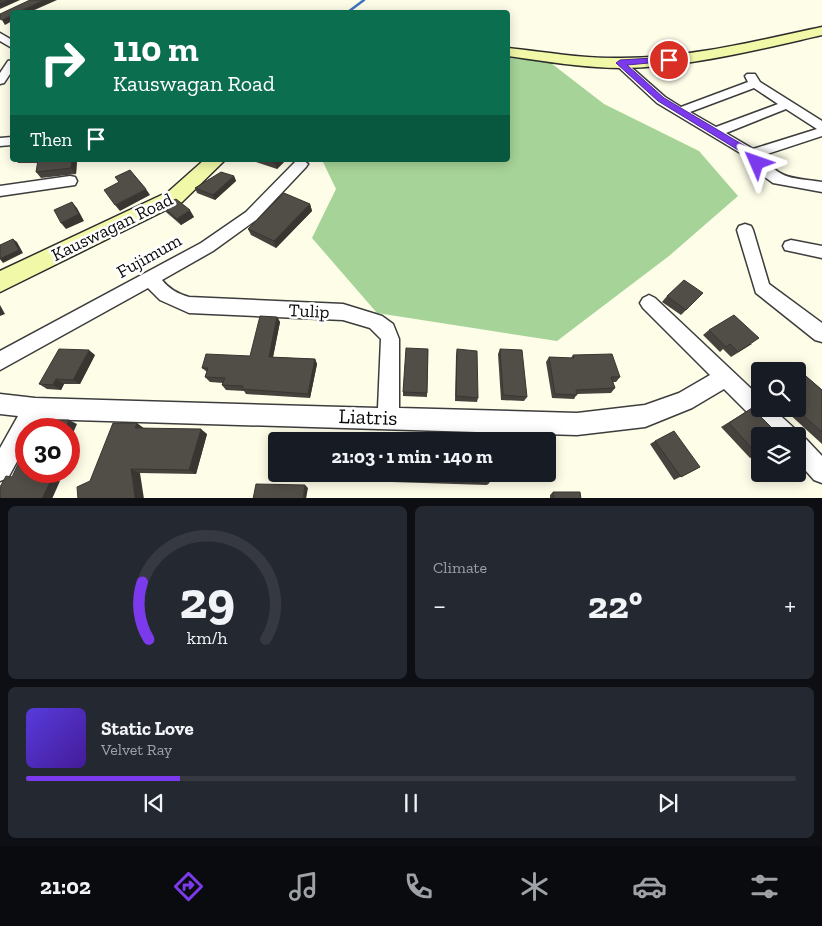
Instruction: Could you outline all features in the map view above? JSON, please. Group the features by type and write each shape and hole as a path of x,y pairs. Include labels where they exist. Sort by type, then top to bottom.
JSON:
{"street":[{"path":"510,52 620,63 690,57 822,32"},
{"path":"0,36 10,44"},
{"path":"620,63 661,100 752,154 757,163 778,180 822,187"},
{"path":"0,81 10,66"},
{"path":"680,111 753,80 786,105 822,127"},
{"path":"716,132 786,105"},
{"path":"752,154 822,132"},
{"name":"Kauswagan Road","path":"0,282 175,197 214,162"},
{"name":"Fujimum","path":"0,361 207,247 251,216 301,164"},
{"path":"803,183 822,177"},
{"path":"0,191 70,181"},
{"path":"745,230 762,288 822,334"},
{"path":"791,246 822,252"},
{"name":"Tulip","path":"150,277 156,289 171,299 189,305 343,312 376,322 386,330 390,339 391,364 388,418"},
{"path":"649,303 777,427"},
{"name":"Liatris","path":"0,404 35,408 587,423 645,416 685,401 726,377"},
{"path":"0,470 35,408"},
{"path":"806,456 822,472"}],"green space":[{"path":"510,56 547,60 604,104 699,151 738,196 669,256 557,341 377,313 312,238 336,189 323,162 510,162"}],"building":[{"path":"30,0 44,0 22,10 10,10 10,16 2,20 0,19 0,14"},
{"path":"38,162 72,162 71,168 36,172"},
{"path":"130,170 146,189 115,205 104,190 119,182 115,177"},
{"path":"221,172 234,176 213,195 195,188"},
{"path":"284,193 310,204 274,241 248,229"},
{"path":"176,199 190,210 177,219 162,206"},
{"path":"72,202 79,214 61,223 54,210"},
{"path":"13,239 19,250 0,259 0,245"},
{"path":"684,280 703,293 686,310 667,296"},
{"path":"734,315 759,338 738,352 730,344 726,347 709,330"},
{"path":"260,316 277,317 269,357 315,359 308,394 242,389 243,386 222,385 225,378 205,377 208,368 202,368 206,354 250,356"},
{"path":"406,348 428,349 427,393 403,392"},
{"path":"59,349 89,350 73,380 56,379 53,385 39,384"},
{"path":"457,349 477,351 478,398 456,396"},
{"path":"500,349 522,350 527,397 503,395"},
{"path":"612,354 620,377 611,377 615,388 576,390 577,395 555,394 549,357 574,358 573,355"},
{"path":"806,376 822,390 822,432 805,417"},
{"path":"751,409 751,417 761,417 771,427 751,427 751,447 729,423"},
{"path":"113,423 137,423 135,428 201,429 189,470 131,469 135,498 78,498 77,487 90,481"},
{"path":"674,431 700,467 681,477 655,441"},
{"path":"15,471 15,483 50,483 42,498 0,498 0,487 6,476 12,477"},
{"path":"256,484 305,485 303,498 253,498"},
{"path":"553,492 580,492 581,498 554,498"}],"waterway":[{"path":"351,10 364,0"}],"route":[{"path":"669,60 620,63 661,100 752,154 757,163"}]}
